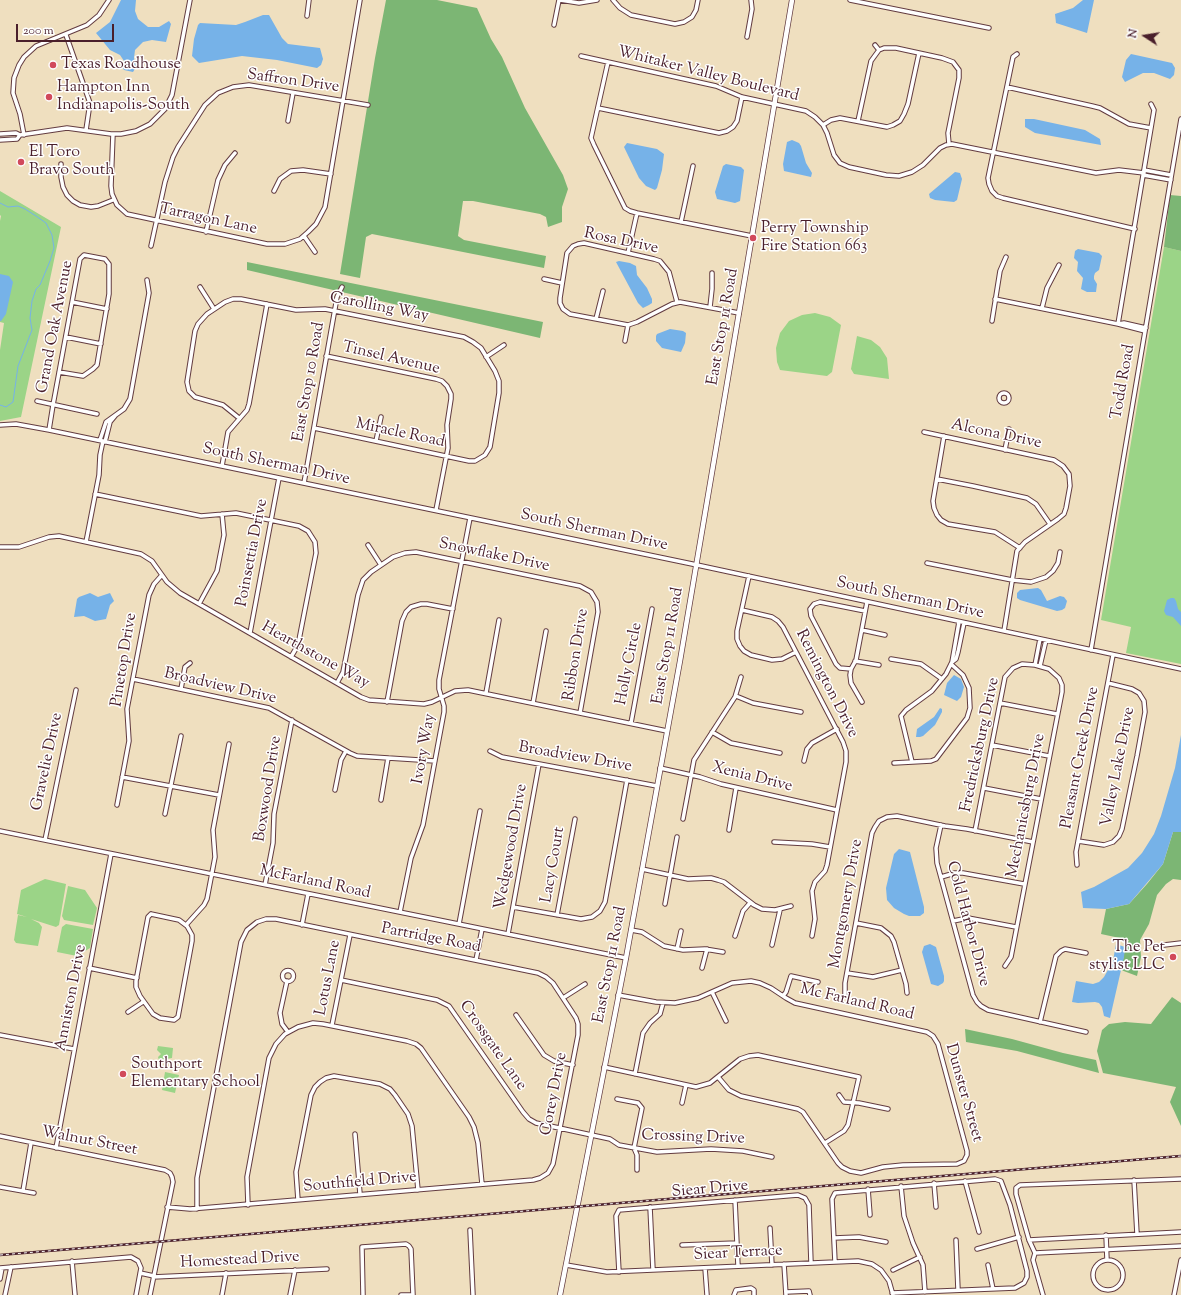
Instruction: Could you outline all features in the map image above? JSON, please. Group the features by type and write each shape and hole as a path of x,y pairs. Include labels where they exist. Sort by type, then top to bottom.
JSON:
{"main road":[{"name":"East Stop 11 Road","path":"560,1295 626,958 697,565 792,0"}],"street":[{"path":"22,135 22,120 14,93 14,78 24,57 36,46 79,30 93,21 103,11 109,0"},
{"path":"0,140 17,139 22,135 61,128 75,128 113,134 130,132 147,126 159,116 169,102 175,86 190,0"},
{"path":"307,16 309,0"},
{"path":"315,252 304,236 315,226 322,214 326,201 360,0"},
{"path":"554,25 560,0 579,3 597,0"},
{"path":"613,0 620,8 629,14 674,24 682,23 690,19 696,11 698,0"},
{"path":"747,37 752,9 751,0"},
{"path":"850,0 989,28"},
{"path":"874,0 874,5"},
{"path":"66,35 90,103 86,130"},
{"path":"875,45 879,50"},
{"path":"858,121 870,61 879,50 884,48 896,48 946,59 953,62 957,66 959,70 959,78 948,134 949,144 993,151 1096,173 1119,170 1144,172 1171,177"},
{"path":"823,125 838,118 887,127 900,121 908,104 919,53"},
{"path":"1017,54 1013,57 988,178 992,191 997,196 1135,229"},
{"name":"Whitaker Valley Boulevard","path":"581,56 716,86 742,97 810,113 823,125 834,155 840,163 849,167 889,176 901,176 914,172 938,149 949,144"},
{"path":"608,62 592,138 594,145 626,208 637,213 752,236"},
{"path":"957,66 962,63"},
{"name":"Saffron Drive","path":"151,246 165,182 173,157 182,140 205,105 224,90 241,86 252,86 368,105"},
{"path":"1007,87 1096,107 1129,124 1151,128"},
{"path":"288,121 293,93"},
{"path":"598,108 719,133 727,131 737,121 742,97"},
{"path":"1118,324 1154,110 1151,104"},
{"name":"Todd Road","path":"1091,650 1181,119"},
{"path":"0,134 16,133 22,135"},
{"path":"61,164 63,188 67,195 80,205 91,207 98,206 113,200 111,186 113,134"},
{"path":"206,232 218,180 225,165 234,153"},
{"path":"681,222 693,166"},
{"path":"274,191 280,179 291,171 303,170 331,174"},
{"name":"Tarragon Lane","path":"113,200 127,214 273,245 290,243 304,236"},
{"path":"628,253 637,213"},
{"name":"Rosa Drive","path":"596,319 570,314 562,309 560,303 567,253 578,244 628,253 660,261 665,265 669,272 677,302"},
{"name":"Grand Oak Avenue","path":"49,430 81,256 86,255 105,259 108,262 110,291 107,309"},
{"path":"992,322 1000,269 1006,257"},
{"path":"1042,308 1047,288 1059,265"},
{"path":"710,307 712,273"},
{"path":"544,279 562,282"},
{"path":"86,542 99,475 100,452 106,422 126,407 130,399 149,293 147,280"},
{"path":"200,287 214,309 204,316 196,328 187,385 191,393 196,398 223,405 240,418"},
{"name":"East Stop 10 Road","path":"304,483 334,310 337,297 342,287"},
{"path":"602,291 596,319 628,325 677,302 686,302 739,313"},
{"name":"Carolling Way","path":"214,309 228,301 235,299 295,310 320,308 334,310 465,338 477,345 486,357"},
{"path":"995,299 1118,324 1124,323 1146,330"},
{"path":"59,372 81,376 89,373 97,365 101,344 107,309 72,302"},
{"path":"222,466 228,432 247,410 249,404 267,304"},
{"path":"625,341 628,325"},
{"path":"66,337 101,344"},
{"path":"486,357 504,345"},
{"name":"Tinsel Avenue","path":"326,356 438,379 445,383 449,388 451,399 447,422 447,456"},
{"name":"Miracle Road","path":"314,428 469,461 475,461 486,454 490,447 500,390 497,375 486,357"},
{"path":"37,401 97,414"},
{"path":"376,441 381,417"},
{"name":"South Sherman Drive","path":"0,425 16,424 103,441 697,565 1181,669"},
{"path":"1005,450 1009,429"},
{"name":"Alcona Drive","path":"924,432 1054,460 1062,465 1068,471 1070,479 1067,505 1062,516 1050,524"},
{"path":"944,436 933,500 939,518 946,523 994,532 1020,548"},
{"path":"436,510 447,456"},
{"name":"Poinsettia Drive","path":"250,633 279,478"},
{"path":"937,479 1029,498 1036,504 1050,524 1025,542 1017,553 1004,631"},
{"path":"95,494 200,515 236,513 300,526 312,534 316,553 298,645 291,657"},
{"path":"199,604 217,571 224,535 222,514"},
{"name":"Ivory Way","path":"400,912 410,858 423,825 444,712 439,682 470,518"},
{"name":"Hearthstone Way","path":"0,547 19,547 56,536 141,554 152,561 174,588 291,657 305,662 337,683 364,698 375,701 424,704 462,690 486,693 667,731"},
{"path":"368,545 381,565"},
{"name":"Snowflake Drive","path":"337,683 343,672 359,589 365,578 371,572 396,556 410,552 419,553 581,587 592,592 597,602"},
{"path":"927,563 1012,580 1030,582 1048,575 1057,566 1060,552"},
{"name":"Pinetop Drive","path":"117,805 129,741 127,709 149,593 154,584 162,575"},
{"path":"749,576 737,631 738,640 744,651 755,656 772,660 779,659 796,652"},
{"name":"Ribbon Drive","path":"580,713 598,612 597,602"},
{"path":"851,668 842,668 836,665 811,616 811,607 815,603 821,602 866,611"},
{"path":"862,702 851,682 851,668 855,661 867,602"},
{"path":"387,702 403,616 412,607 421,604 453,609"},
{"name":"Holly Circle","path":"631,723 652,609"},
{"name":"Remington Drive","path":"742,610 767,615 777,620 783,627 844,745 847,756 827,865 815,882 812,891 814,919 812,936"},
{"path":"486,693 499,620"},
{"path":"951,663 959,622"},
{"path":"912,762 901,716 906,710 930,692 942,679 951,663 956,658 964,623"},
{"path":"862,630 885,635"},
{"path":"533,703 546,631"},
{"path":"1035,665 1040,639"},
{"path":"1040,666 1046,640"},
{"name":"Pleasant Creek Drive","path":"1077,865 1076,852 1113,655"},
{"path":"891,659 923,665 942,679"},
{"path":"855,661 879,666"},
{"path":"181,689 185,668 190,663"},
{"path":"894,763 931,761 936,759 966,721 971,702 968,684 962,674 951,663"},
{"name":"Fredricksburg Drive","path":"976,831 1005,678 1013,668 1020,665 1035,665"},
{"name":"Mechanicsburg Drive","path":"1005,966 1010,957 1062,692 1060,680 1051,670 1035,665"},
{"path":"683,818 694,760 736,696 741,677"},
{"name":"Broadview Drive","path":"133,679 269,708 346,751 360,756 435,761"},
{"name":"Valley Lake Drive","path":"1078,841 1102,845 1112,842 1119,836 1122,829 1138,749 1145,712 1144,701 1139,693 1132,689 1108,683"},
{"name":"Gravelie Drive","path":"45,840 76,690"},
{"path":"736,696 756,704 801,712"},
{"path":"1000,703 1057,714"},
{"name":"Boxwood Drive","path":"265,885 273,843 274,814 292,720"},
{"path":"804,761 807,749 812,743 836,729"},
{"path":"712,732 731,743 780,754"},
{"path":"165,814 181,736"},
{"path":"186,925 206,901 215,857 213,830 229,744"},
{"path":"992,745 1049,756"},
{"path":"335,790 341,760 346,751"},
{"name":"Broadview Drive","path":"490,751 500,757 657,786"},
{"path":"381,800 388,758"},
{"name":"Wedgewood Drive","path":"508,934 539,764"},
{"name":"Xenia Drive","path":"660,768 736,788 837,810"},
{"path":"122,777 219,795"},
{"path":"513,906 581,919 589,918 599,912 604,906 627,780"},
{"path":"729,830 736,788"},
{"path":"984,788 1041,799"},
{"path":"459,924 480,811"},
{"name":"Montgomery Drive","path":"846,995 844,986 872,832 875,826 887,817 895,816 941,825"},
{"name":"Lacy Court","path":"557,915 575,819"},
{"path":"941,825 1033,842"},
{"name":"Cold Harbor Drive","path":"941,825 936,851 937,863 973,995 978,1004 988,1010 1040,1022"},
{"name":"McFarland Road","path":"0,831 626,958"},
{"path":"665,904 677,837"},
{"path":"774,842 830,847"},
{"name":"Anniston Drive","path":"56,1148 111,854"},
{"path":"642,869 690,879 709,878 718,880 724,882 756,907 780,910 791,906"},
{"path":"941,877 955,873 964,873 1024,884"},
{"path":"302,925 308,894"},
{"path":"736,936 743,911 750,902"},
{"path":"772,945 780,910"},
{"path":"153,914 176,919 186,925 192,933 192,941 178,1017 172,1020 157,1017 152,1013 137,991 137,978 148,917 153,914"},
{"path":"953,921 968,918 1016,927"},
{"name":"Partridge Road","path":"197,1209 197,1178 241,942 246,932 254,924 261,920 272,919 542,974 553,983 575,1016 578,1024"},
{"path":"856,923 880,928 888,932 894,940 906,984 906,993"},
{"name":"Wedgewood Drive","path":"476,960 482,929"},
{"path":"631,930 642,932 664,946 683,950 707,949 722,952"},
{"path":"677,949 681,931"},
{"name":"Lotus Lane","path":"332,1026 350,935"},
{"path":"1164,945 1181,943"},
{"path":"702,968 707,949"},
{"path":"1086,953 1066,949 1060,951 1056,956 1040,1022 1086,1032"},
{"path":"89,968 137,978"},
{"path":"847,973 872,977 902,970"},
{"path":"783,996 786,992 791,976 818,982"},
{"name":"Crossgate Lane","path":"341,980 438,1000 446,1003 454,1010 525,1115 532,1121 539,1124 591,1135"},
{"path":"287,981 280,1013 282,1024 288,1032"},
{"name":"Mc Farland Road","path":"618,995 663,1003 686,1001 729,984 748,981 767,986 792,1002 921,1030 931,1034"},
{"path":"563,998 584,984"},
{"path":"712,992 726,1021"},
{"path":"128,1012 144,1002"},
{"path":"635,1074 643,1033 650,1023 660,1014 663,1003"},
{"path":"516,1015 543,1054 554,1061 573,1064"},
{"path":"248,1204 247,1177 269,1060 275,1045 288,1032 298,1027 319,1023 409,1041 421,1048 472,1124 478,1143 482,1184"},
{"name":"Corey Drive","path":"552,1168 579,1032 578,1024"},
{"path":"0,1034 74,1049"},
{"name":"Dunster Street","path":"825,1143 839,1164 846,1170 856,1172 897,1165 956,1164 961,1163 965,1159 967,1151 954,1101 938,1044 931,1034"},
{"path":"604,1067 686,1085 703,1086 710,1083 740,1059 755,1055 859,1077 846,1129 825,1143 806,1114 802,1111 741,1096 729,1090 718,1077"},
{"path":"298,1200 296,1172 310,1097 315,1087 320,1082 326,1078 339,1076 380,1084 393,1093 408,1114 412,1126 418,1190"},
{"path":"682,1103 686,1085"},
{"path":"839,1095 843,1102 853,1102 888,1109"},
{"path":"617,1099 638,1103 642,1109 634,1148 637,1155 637,1170"},
{"path":"355,1134 360,1194"},
{"name":"Crossing Drive","path":"591,1135 611,1140 618,1145 660,1152 716,1149 747,1152 772,1157"},
{"name":"Walnut Street","path":"0,1136 165,1170 172,1174 173,1182 167,1207"},
{"path":"23,1191 31,1143"},
{"name":"Southfield Drive","path":"167,1207 197,1209 535,1180 543,1177 552,1168"},
{"path":"835,1262 832,1199 834,1194 838,1191 996,1179 1002,1182 1019,1237 1027,1272 1025,1282 1017,1287 892,1294"},
{"path":"1043,1295 1033,1260 1035,1253 1029,1240 1016,1194 1016,1189 1020,1186 1181,1179"},
{"path":"1134,1180 1137,1234"},
{"path":"965,1181 980,1232"},
{"path":"934,1183 936,1207"},
{"path":"901,1186 904,1216 913,1243 924,1267 925,1292"},
{"path":"0,1187 34,1193"},
{"path":"868,1189 870,1215"},
{"name":"Siear Drive","path":"619,1272 617,1212 621,1210 798,1195 805,1198 809,1204 811,1263"},
{"path":"735,1200 738,1266"},
{"path":"150,1295 167,1207"},
{"path":"650,1207 653,1270"},
{"path":"770,1228 772,1265"},
{"path":"470,1230 473,1295"},
{"path":"1029,1240 1181,1232"},
{"path":"1106,1235 1107,1260"},
{"path":"834,1238 862,1237 886,1242"},
{"path":"977,1249 1019,1237"},
{"path":"956,1240 958,1290"},
{"path":"682,1245 737,1243"},
{"path":"363,1295 361,1248 406,1244 411,1249 413,1295 401,1295"},
{"path":"1035,1253 1181,1245"},
{"path":"0,1279 1,1268 128,1257 135,1259 141,1268 136,1295"},
{"path":"893,1270 920,1257"},
{"path":"1107,1260 1113,1260 1118,1263 1122,1268 1123,1274 1119,1285 1109,1293 1098,1287 1092,1276 1096,1266 1100,1262 1107,1260"},
{"path":"1174,1295 1181,1260"},
{"name":"Siear Terrace","path":"566,1265 606,1272 619,1272 858,1261 872,1264 885,1275 890,1284 892,1294"},
{"path":"72,1262 75,1295"},
{"path":"784,1264 786,1294 808,1291 810,1295"},
{"path":"988,1265 994,1289"},
{"path":"4,1295 11,1267"},
{"path":"705,1268 707,1295"},
{"name":"Homestead Drive","path":"140,1273 154,1276 327,1269"},
{"path":"290,1295 295,1270"},
{"path":"222,1295 226,1273"},
{"path":"734,1295 736,1290 751,1288 754,1290 754,1295"}],"green space":[{"path":"386,0 437,0 477,8 491,39 502,57 525,108 563,175 568,189 562,207 562,222 548,227 546,217 540,214 473,201 463,201 458,236 464,240 546,256 544,268 372,234 366,237 360,278 340,274 375,58"},
{"path":"0,191 61,227 21,417 0,421 0,350 4,323 0,322"},
{"path":"1170,195 1181,196 1181,251 1164,247"},
{"path":"1164,247 1181,251 1181,664 1126,653 1131,627 1101,620"},
{"path":"247,262 543,322 540,338 247,270"},
{"path":"815,313 830,317 841,325 832,372 827,376 780,370 777,362 776,348 780,333 789,321 802,315"},
{"path":"857,336 871,340 880,347 887,358 889,379 854,374 851,369"},
{"path":"1173,832 1181,832 1181,880 1173,879 1166,884 1157,895 1149,924 1140,940 1141,957 1137,976 1121,970 1125,949 1129,940 1101,934 1106,909 1129,904 1147,884 1163,864"},
{"path":"45,879 66,884 59,925 56,927 31,919 39,923 42,927 38,946 16,943 14,940 18,915 27,917 17,914 21,890"},
{"path":"68,886 85,890 97,908 93,925 64,920 62,916"},
{"path":"66,924 93,929 90,948 77,956 57,952 62,927"},
{"path":"1172,997 1181,1003 1181,1126 1170,1102 1176,1087 1103,1073 1097,1051 1102,1030 1109,1024 1125,1022 1151,1024"},
{"path":"965,1029 1096,1060 1099,1073 1017,1051 966,1042"},
{"path":"158,1046 173,1048 172,1058 159,1060 158,1057 161,1054 157,1050"},
{"path":"165,1072 179,1075 175,1093 162,1090"}],"water":[{"path":"121,0 136,0 135,11 138,19 148,27 159,27 169,21 171,24 166,42 152,40 143,42 135,50 134,58 136,67 133,72 124,70 122,67 124,61 120,55 110,50 96,33 110,22"},
{"path":"1083,0 1094,0 1087,33 1056,23 1055,14 1073,8"},
{"path":"263,15 269,15 282,38 288,44 320,48 323,59 321,65 317,68 277,60 242,56 199,63 192,56 194,39 200,23 236,25"},
{"path":"1131,54 1172,63 1175,68 1174,75 1170,79 1154,73 1143,73 1125,82 1122,77 1126,60"},
{"path":"1025,119 1034,119 1085,130 1100,139 1101,145 1035,133 1025,127"},
{"path":"792,140 799,143 801,146 806,163 812,173 811,177 784,171 783,164 787,142"},
{"path":"627,143 657,149 664,154 662,170 657,188 655,190 646,186 639,178 624,147"},
{"path":"726,164 741,167 744,170 740,201 735,203 717,199 715,192 723,166"},
{"path":"955,172 960,173 962,179 957,200 954,202 930,198 929,194"},
{"path":"1078,249 1099,253 1102,256 1099,270 1094,276 1097,284 1096,292 1087,292 1081,289 1083,278 1077,271 1078,262 1074,258 1075,251"},
{"path":"619,261 636,266 637,275 647,288 652,299 652,303 643,308 638,303 616,262"},
{"path":"0,274 9,276 13,282 6,314 1,321 0,321"},
{"path":"670,329 683,331 686,333 685,343 681,352 662,348 656,341 657,334"},
{"path":"1038,588 1041,590 1047,601 1060,596 1064,597 1067,601 1065,608 1057,611 1017,598 1017,593 1020,590"},
{"path":"90,593 98,597 110,593 114,601 110,605 106,619 95,621 84,616 74,617 77,599"},
{"path":"1174,598 1178,609 1181,612 1181,626 1173,617 1166,615 1164,611 1167,600"},
{"path":"954,675 961,679 964,687 961,697 957,701 944,695 947,683"},
{"path":"940,708 942,709 942,712 935,725 923,736 916,737 917,729 934,717"},
{"path":"1181,735 1181,832 1173,832 1163,864 1129,904 1106,909 1083,908 1081,892 1094,887 1128,868 1142,853 1154,834 1161,816 1175,768"},
{"path":"899,849 910,852 924,907 924,913 920,916 909,916 904,914 894,908 887,900 886,888 894,854"},
{"path":"930,944 936,947 944,976 943,983 938,986 931,984 922,952 924,946"},
{"path":"1116,944 1125,947 1110,1018 1104,1016 1102,1007 1099,1003 1072,1002 1076,981 1093,984 1099,982 1104,977 1113,961"}],"waterway":[{"path":"0,203 8,207 18,206 25,209 46,223 52,235 54,248 50,261 40,285 36,289 32,301 30,318 32,330 18,366 13,402 6,407 0,405"}],"railway":[{"path":"0,1255 1181,1156"}],"place":[{"name":"Texas Roadhouse","path":"53,65"},
{"name":"Hampton Inn Indianapolis-South","path":"49,97"},
{"name":"El Toro Bravo South","path":"21,162"},
{"name":"Perry Township Fire Station 663","path":"753,238"},
{"name":"The Pet stylist LLC","path":"1173,957"},
{"name":"Southport Elementary School","path":"123,1074"}]}
